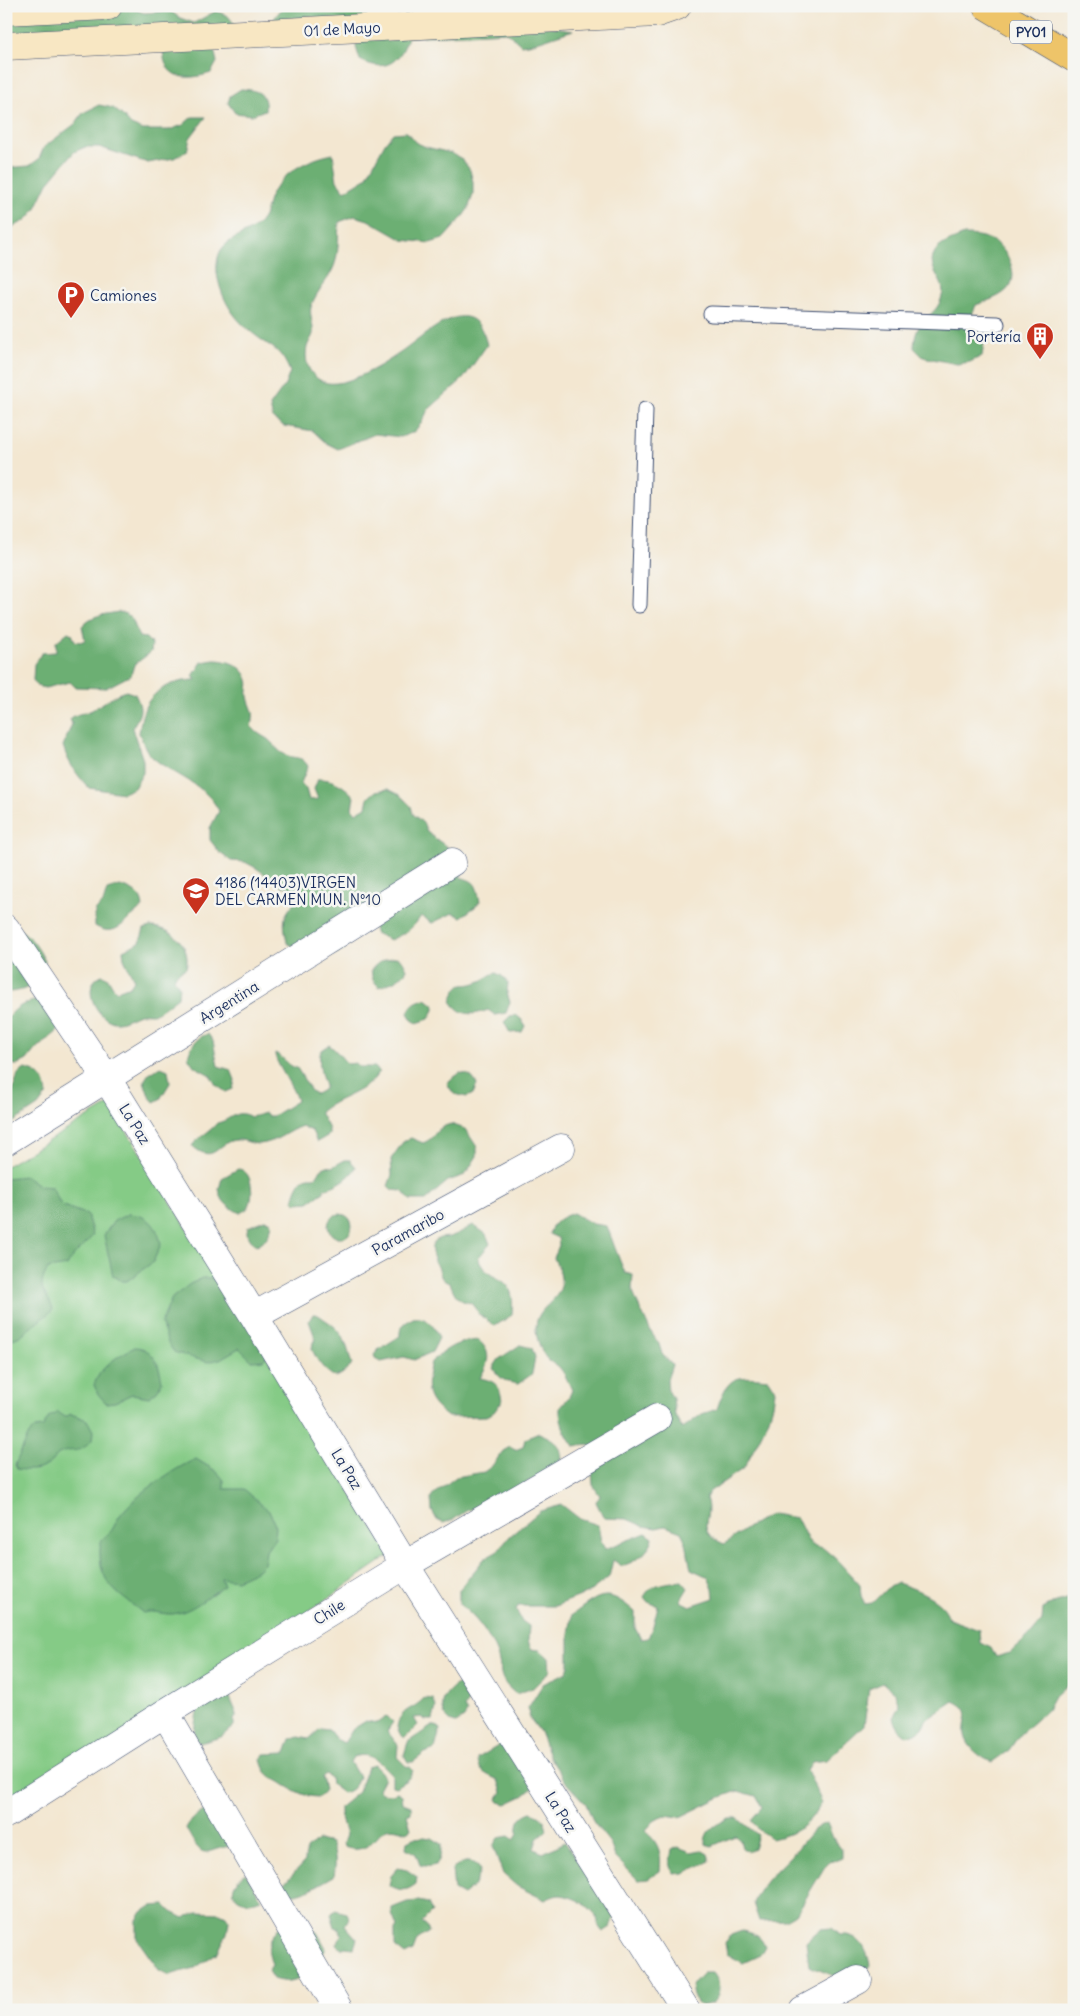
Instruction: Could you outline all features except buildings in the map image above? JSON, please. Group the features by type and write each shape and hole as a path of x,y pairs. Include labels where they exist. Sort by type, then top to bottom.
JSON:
{"highway":[{"name":"PY01","path":"987,6 1074,58"}],"street":[{"path":"6,11 108,6"},
{"name":"01 de Mayo","path":"6,46 657,13 677,6"},
{"name":"Argentina","path":"6,1141 107,1080 452,862"},
{"name":"La Paz","path":"6,929 107,1080 254,1316 405,1565 686,2010"},
{"name":"Paramaribo","path":"254,1316 561,1148"},
{"name":"Chile","path":"6,1814 165,1713 405,1565 657,1418"},
{"path":"165,1713 339,2010"},
{"path":"803,2010 858,1980"}],"lane":[{"path":"711,314 997,324"},
{"path":"639,605 645,410"}],"green space":[{"path":"284,6 317,6 336,12 373,9 410,14 436,9 573,30 534,43 521,45 507,32 408,37 405,46 396,59 390,63 377,66 360,60 356,47 357,34 214,49 217,62 211,73 193,77 185,77 172,72 167,67 164,59 163,48 6,37 6,15 132,8 144,13 170,11 180,18 194,23 216,11 228,16 236,26 272,21"},
{"path":"241,89 259,93 264,99 265,110 252,115 235,113 228,103 230,96"},
{"path":"99,105 113,108 131,125 143,130 169,130 183,125 192,117 206,117 190,138 187,151 174,158 148,163 99,147 85,147 74,152 48,183 35,210 26,220 6,231 6,168 29,166 39,159 44,147 75,124 83,113"},
{"path":"407,132 415,142 426,147 451,153 462,159 470,170 473,182 473,195 468,209 443,239 430,243 403,240 368,220 355,216 339,222 336,260 311,307 313,334 306,353 307,363 311,372 324,382 341,382 351,379 390,360 434,328 459,317 471,318 480,327 487,345 463,379 428,410 414,432 401,437 375,434 338,449 326,443 313,431 284,426 273,419 270,406 285,385 290,372 280,354 248,330 231,311 220,288 217,261 219,253 225,245 259,223 263,218 270,196 277,185 290,172 315,159 333,154 337,181 345,191 366,178 385,143 393,133"},
{"path":"964,235 981,237 996,243 1006,254 1013,274 1007,290 994,298 976,305 971,317 984,343 982,356 970,362 957,364 923,357 914,348 918,329 939,304 942,296 942,286 933,267 933,256 942,245"},
{"path":"118,612 131,617 139,637 146,638 152,644 151,652 134,665 131,675 106,688 75,687 70,682 45,688 37,686 33,680 34,664 42,653 56,652 56,642 68,632 72,634 75,641 85,640 82,626 86,622 98,616"},
{"path":"214,660 234,664 246,675 249,682 248,696 253,713 251,726 282,753 302,760 308,766 301,783 306,789 309,800 318,799 314,789 318,779 333,781 347,789 354,797 352,808 356,813 366,807 368,798 376,791 388,789 400,795 411,806 413,814 423,823 428,833 458,855 465,868 460,877 473,882 478,891 480,901 475,907 461,917 453,913 432,923 421,916 408,931 390,940 375,933 374,927 353,933 345,948 331,955 308,952 287,943 284,927 285,918 298,892 293,888 282,886 245,862 231,861 220,853 210,840 210,828 219,811 213,801 206,793 152,757 139,733 143,713 148,703 158,691 172,684 196,680 193,676 202,662"},
{"path":"126,691 135,694 140,708 139,715 132,728 143,760 143,773 134,788 123,793 89,788 73,769 63,746 72,724 70,719 92,710"},
{"path":"120,886 139,896 143,908 116,929 103,930 95,926 95,911 103,903 107,890"},
{"path":"14,927 32,941 45,961 40,975 32,985 14,992 6,992 6,931"},
{"path":"150,927 165,930 172,934 183,945 186,952 186,968 177,973 174,979 179,986 178,997 155,1013 140,1014 114,1022 107,1019 96,1008 91,993 92,986 95,979 102,975 107,977 117,991 130,986 134,980 124,959 123,950 140,942 144,929"},
{"path":"397,957 403,961 407,969 405,973 395,981 379,987 373,980 371,970 382,961"},
{"path":"496,973 502,976 508,983 507,993 510,1002 506,1013 495,1015 488,1010 472,1014 458,1010 451,1001 459,986 473,984"},
{"path":"44,999 60,1021 58,1031 34,1051 27,1060 17,1065 7,1064 6,1050 9,1039 6,1020 22,1005"},
{"path":"426,999 434,1005 434,1010 429,1019 417,1023 412,1020 408,1013 414,1003"},
{"path":"516,1015 525,1026 522,1032 510,1033 504,1022 510,1016"},
{"path":"208,1034 213,1041 218,1066 231,1070 235,1080 233,1089 226,1092 216,1085 210,1075 194,1066 188,1057 194,1043 200,1037"},
{"path":"329,1045 348,1064 356,1063 360,1067 375,1067 379,1072 374,1079 360,1090 335,1102 320,1112 329,1129 329,1135 317,1142 312,1131 302,1126 265,1143 256,1144 239,1140 230,1141 216,1151 206,1154 192,1146 217,1123 237,1114 251,1117 266,1113 268,1116 273,1116 297,1101 275,1053 297,1068 311,1091 316,1094 323,1090 325,1086 320,1068 320,1053"},
{"path":"161,1067 168,1070 170,1083 160,1099 154,1102 149,1096 144,1081 149,1073"},
{"path":"25,1069 41,1077 47,1094 38,1106 6,1127 6,1092 13,1091 18,1074"},
{"path":"460,1073 471,1076 477,1085 473,1094 467,1097 454,1094 447,1084"},
{"path":"110,1104 390,1555 6,1822 6,1166"},
{"path":"451,1124 465,1129 477,1147 477,1156 465,1175 448,1181 426,1200 410,1200 402,1191 392,1190 388,1186 392,1175 391,1159 403,1142 411,1138 423,1143 428,1141 441,1128"},
{"path":"345,1160 350,1160 356,1167 346,1178 338,1184 324,1189 324,1192 309,1202 296,1203 294,1201 296,1190 302,1180 317,1176 321,1169 327,1166 332,1167"},
{"path":"238,1169 243,1170 247,1174 252,1190 249,1206 240,1213 226,1204 221,1197 219,1189 222,1178"},
{"path":"26,1176 40,1186 52,1187 61,1205 87,1215 93,1235 67,1266 48,1269 42,1282 42,1287 53,1310 20,1336 6,1342 6,1178"},
{"path":"573,1213 593,1224 607,1226 625,1273 633,1275 632,1288 636,1300 651,1332 659,1344 662,1354 672,1365 667,1380 668,1390 673,1399 675,1415 682,1429 702,1414 717,1409 725,1390 734,1380 747,1377 768,1379 775,1390 768,1421 744,1468 709,1492 706,1498 708,1512 706,1529 714,1539 724,1544 756,1522 772,1514 797,1518 812,1545 823,1548 860,1585 861,1596 865,1604 872,1603 886,1589 898,1583 913,1588 936,1600 942,1606 949,1619 979,1630 980,1642 991,1647 996,1657 1010,1653 1032,1633 1042,1621 1043,1609 1056,1602 1074,1597 1074,1678 1054,1697 1047,1710 1020,1734 1009,1750 992,1762 975,1752 965,1735 966,1712 964,1708 954,1701 926,1720 923,1728 907,1736 899,1729 893,1718 899,1706 895,1693 883,1683 869,1689 864,1725 827,1760 812,1762 807,1770 822,1803 812,1817 796,1831 772,1839 759,1830 751,1820 762,1807 756,1796 738,1791 680,1817 665,1815 654,1821 645,1831 654,1840 659,1849 660,1871 648,1879 638,1880 615,1857 610,1843 594,1823 586,1804 568,1785 550,1758 540,1732 529,1717 528,1708 543,1684 567,1672 572,1615 590,1602 597,1598 610,1596 625,1604 635,1612 635,1628 641,1639 648,1638 658,1606 648,1602 644,1597 651,1588 665,1583 682,1581 688,1588 680,1601 690,1606 714,1598 713,1589 708,1577 691,1569 687,1546 681,1532 665,1526 656,1528 643,1526 627,1519 604,1518 596,1502 600,1496 593,1485 590,1444 574,1446 563,1427 560,1407 569,1397 572,1390 557,1365 549,1361 544,1355 538,1341 536,1329 537,1319 559,1293 561,1284 560,1273 554,1258 559,1245 558,1238 549,1234 558,1220"},
{"path":"128,1214 141,1216 151,1222 157,1231 161,1244 153,1262 127,1281 122,1281 113,1276 104,1235 114,1221"},
{"path":"340,1214 348,1218 352,1226 348,1234 340,1238 332,1234 328,1226 332,1218"},
{"path":"264,1220 270,1221 272,1224 271,1228 266,1239 257,1245 248,1238 248,1227"},
{"path":"473,1225 486,1234 490,1244 478,1258 483,1267 506,1284 510,1290 512,1315 495,1326 481,1316 471,1303 457,1297 450,1283 442,1278 432,1254 432,1246 436,1240 455,1235"},
{"path":"203,1278 215,1278 274,1341 264,1360 252,1361 239,1348 220,1359 208,1362 174,1352 168,1343 161,1323 172,1298 190,1284"},
{"path":"313,1314 320,1316 341,1333 346,1344 352,1365 342,1374 335,1377 321,1365 312,1349 313,1342 316,1340 309,1321"},
{"path":"413,1318 426,1320 435,1329 439,1338 432,1352 414,1360 404,1357 381,1362 375,1358 374,1355 378,1350 400,1336 402,1327"},
{"path":"478,1340 486,1349 488,1358 480,1378 493,1382 498,1387 502,1401 494,1412 486,1416 448,1417 434,1405 428,1393 427,1387 431,1362 453,1346"},
{"path":"520,1345 532,1348 535,1357 532,1374 518,1384 503,1379 493,1368 499,1359"},
{"path":"135,1347 147,1351 155,1359 160,1370 162,1382 157,1391 149,1397 132,1394 115,1402 106,1403 98,1394 94,1385 97,1378 110,1362"},
{"path":"58,1412 65,1417 71,1414 87,1420 93,1431 92,1440 80,1450 66,1451 59,1454 45,1467 31,1470 17,1469 15,1465 29,1434 35,1428 43,1427 49,1417"},
{"path":"539,1433 558,1444 562,1465 480,1506 466,1511 453,1520 443,1523 437,1520 432,1511 431,1498 435,1493 456,1477 484,1472 492,1466 503,1451 510,1447 515,1450 523,1447 525,1439"},
{"path":"196,1459 216,1471 224,1480 224,1489 244,1489 270,1512 276,1527 275,1538 266,1551 264,1564 258,1570 237,1580 221,1578 224,1586 186,1611 171,1614 143,1613 120,1595 106,1579 102,1569 101,1542 112,1530 121,1514 136,1498 166,1476"},
{"path":"562,1505 580,1519 598,1525 601,1542 605,1549 646,1533 653,1538 645,1553 632,1562 622,1566 613,1560 609,1577 588,1593 555,1606 518,1606 516,1610 522,1621 529,1626 528,1641 531,1649 540,1650 549,1658 550,1671 533,1688 516,1694 502,1678 498,1657 489,1637 465,1608 459,1604 459,1590 484,1559 498,1551 510,1536 540,1511"},
{"path":"463,1681 476,1690 464,1708 467,1713 464,1718 456,1723 450,1721 445,1715 443,1702 450,1690"},
{"path":"230,1686 231,1690 228,1693 237,1714 234,1726 221,1737 200,1743 195,1740 195,1730 201,1699"},
{"path":"424,1698 433,1699 436,1707 433,1720 425,1720 422,1717 414,1718 418,1725 405,1738 400,1734 397,1727 401,1716"},
{"path":"387,1716 393,1722 387,1731 398,1745 397,1757 413,1770 408,1779 396,1787 392,1786 392,1775 384,1766 375,1759 365,1756 353,1757 350,1762 359,1777 353,1788 343,1793 331,1784 330,1778 326,1774 322,1777 325,1790 319,1797 305,1795 293,1790 270,1776 263,1766 261,1760 264,1754 286,1753 291,1739 299,1737 309,1739 320,1729 329,1730 336,1739 344,1743 353,1729 366,1721 377,1723"},
{"path":"432,1726 440,1729 435,1749 425,1753 413,1762 408,1762 404,1755 408,1742"},
{"path":"502,1740 535,1786 523,1796 506,1804 499,1802 497,1799 502,1792 498,1780 481,1770 478,1763 478,1758 498,1746"},
{"path":"374,1765 384,1778 378,1789 381,1793 392,1794 397,1792 402,1795 403,1803 411,1806 411,1813 407,1815 411,1829 406,1832 388,1829 364,1847 354,1849 344,1847 343,1843 346,1835 340,1815 340,1807 358,1792 367,1767"},
{"path":"208,1808 237,1846 207,1852 198,1848 186,1828 191,1820"},
{"path":"531,1812 542,1818 547,1830 537,1839 534,1849 543,1853 565,1842 615,1917 611,1927 603,1932 591,1909 576,1900 560,1895 545,1900 517,1886 503,1874 493,1846 498,1838 509,1836 514,1840 518,1833 520,1820 524,1815"},
{"path":"729,1818 737,1818 758,1835 754,1848 748,1851 742,1848 740,1840 735,1836 712,1846 705,1844 709,1831"},
{"path":"827,1823 833,1838 842,1850 842,1857 830,1862 824,1868 797,1913 785,1920 759,1921 753,1903 757,1894 810,1833 817,1827"},
{"path":"413,1838 431,1838 441,1844 439,1859 435,1865 420,1865 416,1854 406,1848 407,1841"},
{"path":"318,1840 331,1843 335,1859 334,1876 306,1891 291,1894 286,1891 283,1885 305,1861 306,1849"},
{"path":"678,1847 691,1852 701,1850 708,1854 710,1861 684,1873 673,1874 670,1862 672,1850"},
{"path":"465,1862 475,1864 480,1872 473,1887 463,1895 454,1890 452,1869"},
{"path":"398,1868 407,1870 417,1877 416,1884 403,1890 389,1885 391,1876"},
{"path":"246,1873 261,1899 245,1901 235,1896 233,1891 234,1885"},
{"path":"418,1901 428,1903 432,1912 422,1922 427,1926 429,1932 417,1940 413,1951 405,1955 395,1947 395,1930 397,1927 392,1914 392,1908 407,1902"},
{"path":"165,1905 172,1912 184,1918 197,1912 220,1913 226,1916 229,1921 227,1933 218,1952 195,1968 169,1975 159,1970 137,1939 137,1920 142,1912 151,1906"},
{"path":"335,1910 347,1913 349,1918 345,1925 357,1939 354,1948 345,1947 341,1949 337,1944 338,1939 342,1935 338,1928 335,1927 331,1914"},
{"path":"301,1920 311,1930 317,1932 326,1948 316,1963 305,1974 291,1981 273,1979 268,1971 272,1965 268,1949 270,1940 280,1926"},
{"path":"832,1928 840,1935 847,1935 861,1943 867,1953 870,1965 863,1974 837,1977 809,1966 806,1942 820,1929"},
{"path":"742,1931 756,1935 765,1946 760,1955 743,1963 727,1954 725,1943 731,1935"},
{"path":"703,1973 713,1973 719,1984 719,1990 715,2000 711,2003 699,2005 693,1996 691,1986"}],"place":[{"name":"Camiones","path":"71,319"},
{"name":"Portería","path":"1040,360"},
{"name":"4186 (14403)VIRGEN DEL CARMEN MUN. Nº10","path":"196,915"}]}
